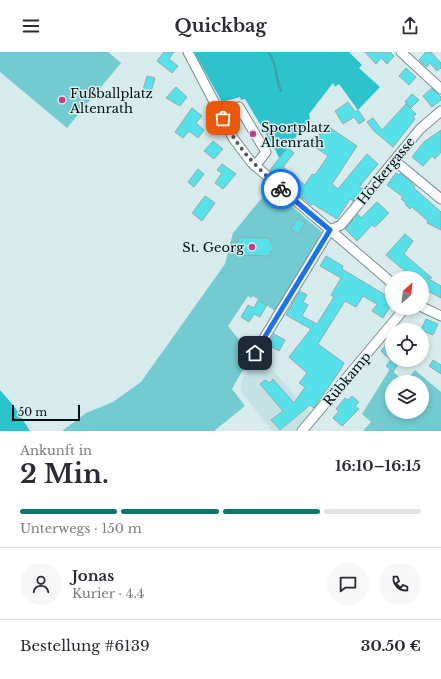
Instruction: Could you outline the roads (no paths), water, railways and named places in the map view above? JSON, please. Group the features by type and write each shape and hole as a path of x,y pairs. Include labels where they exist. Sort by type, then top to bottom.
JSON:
{"street":[{"path":"188,52 233,138 255,166 385,277"},
{"path":"401,52 441,89"},
{"path":"219,110 239,107 266,152 255,166"},
{"name":"Höckergasse","path":"330,230 341,225 420,129 441,111"},
{"path":"395,161 441,199"},
{"path":"255,353 330,230"},
{"path":"429,310 441,316"},
{"name":"Rübkamp","path":"302,431 399,315"}],"waterway":[{"path":"268,52 273,60 281,91"}],"place":[{"name":"Fußballplatz Altenrath","path":"62,100"},
{"name":"Sportplatz Altenrath","path":"253,134"},
{"name":"St. Georg","path":"252,247"}]}
